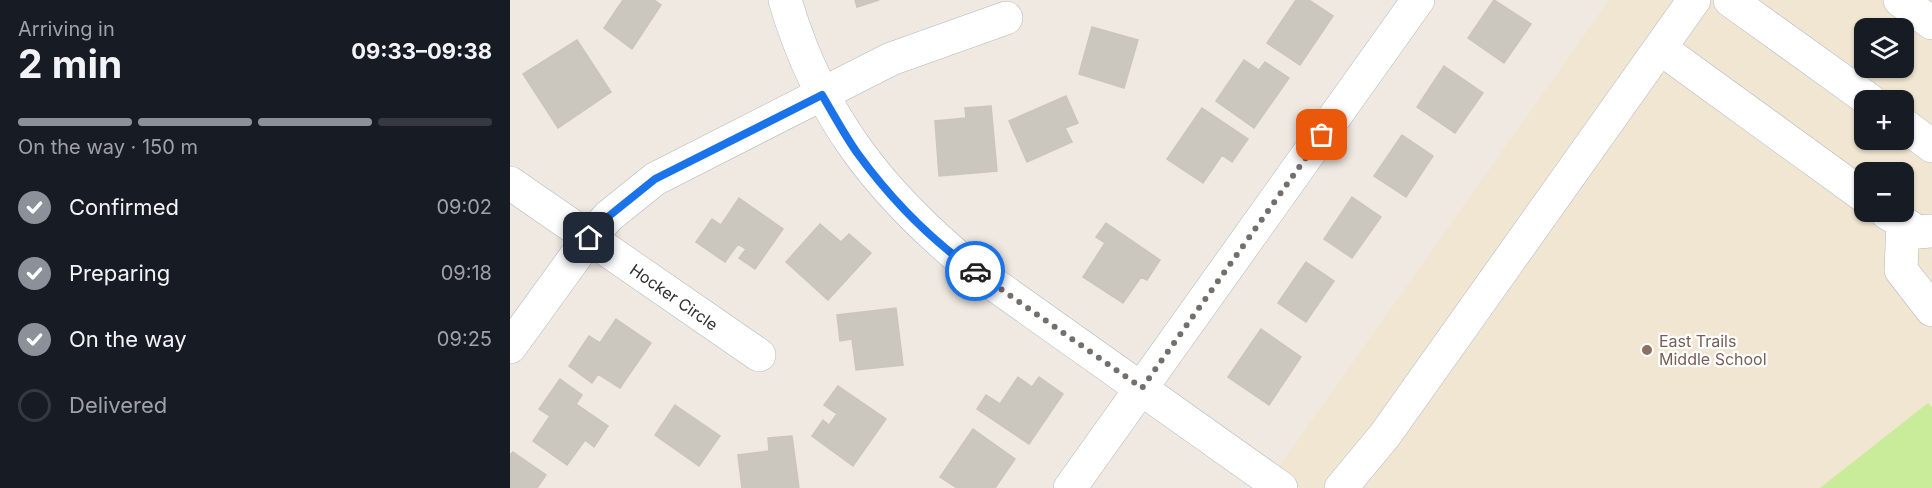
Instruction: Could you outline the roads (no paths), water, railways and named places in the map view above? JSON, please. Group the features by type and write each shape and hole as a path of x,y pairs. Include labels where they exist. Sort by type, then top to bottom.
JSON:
{"street":[{"path":"785,0 797,42 822,95 857,153 892,195 929,233 971,268 1281,488"},
{"path":"1070,488 1418,0"},
{"path":"1341,488 1385,435 1694,0"},
{"path":"1730,0 1855,90"},
{"path":"1900,0 1932,23"},
{"path":"510,347 589,238 609,216 655,179 891,59 1006,18"},
{"path":"1660,48 1854,189"},
{"path":"1914,132 1932,146"},
{"name":"Hocker Circle","path":"510,183 759,355"},
{"path":"1907,222 1900,270 1932,310"}],"place":[{"name":"East Trails Middle School","path":"1647,350"}]}
